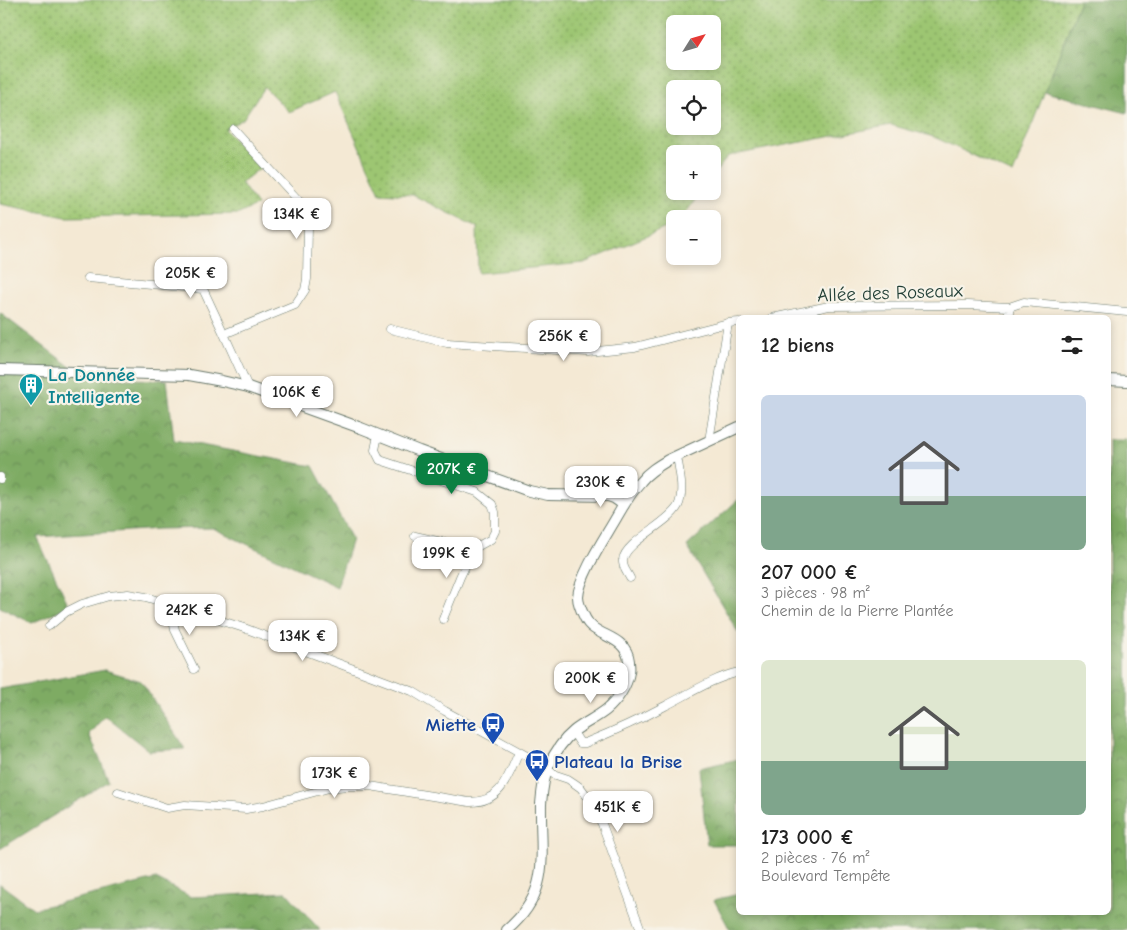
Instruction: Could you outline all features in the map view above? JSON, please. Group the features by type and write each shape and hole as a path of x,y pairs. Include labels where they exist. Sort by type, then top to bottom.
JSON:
{"street":[{"path":"224,334 295,305 305,290 307,279 308,226 306,213 300,202 233,129"},
{"path":"88,278 203,289 248,387"},
{"name":"Allée des Roseaux","path":"786,315 830,306 968,305 1009,307 1024,302 1127,312"},
{"path":"1009,307 1009,315"},
{"path":"390,329 447,343 588,352 635,347 736,322"},
{"path":"708,441 728,323"},
{"path":"0,370 188,375 222,381 248,387 529,491 548,495 608,496 624,505"},
{"path":"1111,380 1127,381"},
{"path":"507,930 530,903 540,874 542,794 547,769 560,747 574,732 607,709 625,686 630,670 628,656 623,647 615,639 595,629 586,621 578,598 589,567 624,505 644,477 677,456 736,428"},
{"path":"378,435 374,450 380,460 477,492 492,504 496,512 495,531 492,539 474,549 460,577 444,619"},
{"path":"630,578 623,566 625,553 672,513 678,504 681,488 677,456"},
{"path":"584,496 618,483 636,486"},
{"path":"415,536 474,549"},
{"path":"49,626 66,612 82,604 109,596 128,594 146,597 244,628 412,691 544,765 553,774 568,779 586,795 602,824 641,930"},
{"path":"175,605 175,630 194,669"},
{"path":"574,732 580,743 585,743 664,707 719,679 736,673"},
{"path":"118,792 167,808 185,805 246,809 329,788 358,785 478,802 488,799 502,786 519,752"}],"green space":[{"path":"0,0 1080,0 1013,174 934,137 891,125 728,156 721,165 721,145 666,145 666,200 695,200 688,210 666,210 666,228 584,263 478,273 477,227 413,195 380,193 335,92 289,112 264,87 243,119 225,129 260,168 241,183 257,205 239,214 66,217 0,204"},
{"path":"1080,0 1127,0 1127,113 1045,92"},
{"path":"0,313 85,378 167,380 174,440 313,466 352,539 337,587 213,528 160,529 37,537 69,606 32,623 0,607"},
{"path":"1111,440 1127,440 1127,930 730,930 714,900 736,895 736,915 1111,915"},
{"path":"736,502 736,629 687,546"},
{"path":"105,670 141,681 185,749 149,751 105,716 89,734 109,781 0,849 0,689"},
{"path":"736,760 736,845 707,845 699,768"},
{"path":"156,879 191,897 286,892 320,930 0,930 0,884 34,909"}],"place":[{"name":"La Donnée Intelligente","path":"31,406"},
{"name":"Miette","path":"493,745"},
{"name":"Plateau la Brise","path":"537,782"}]}
